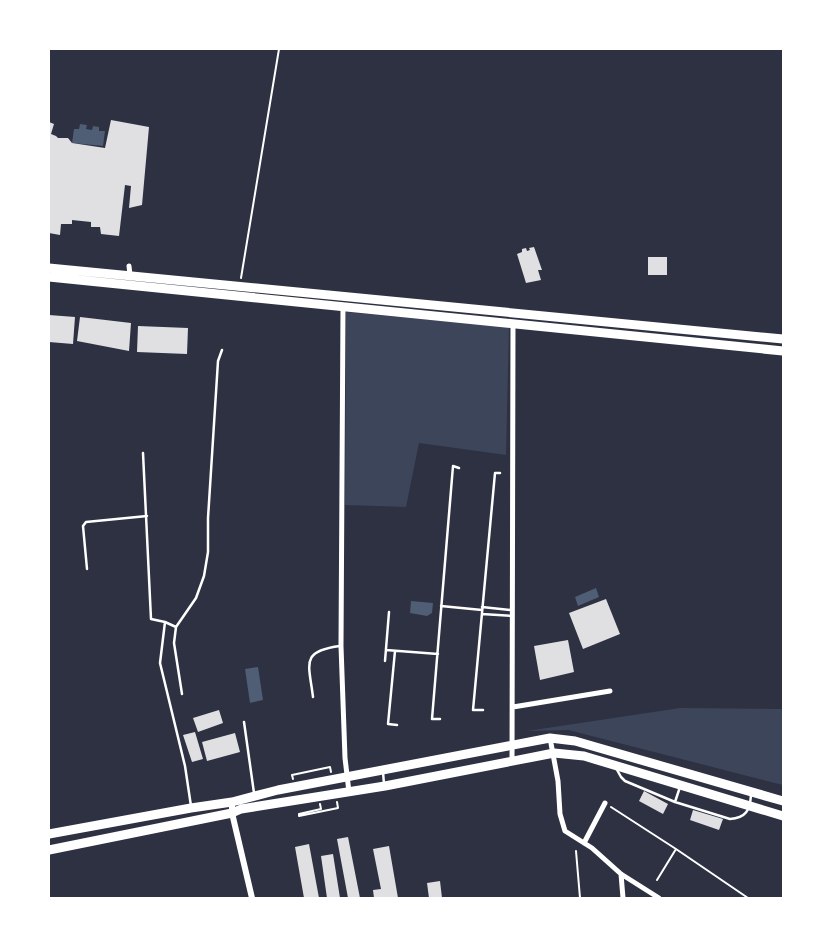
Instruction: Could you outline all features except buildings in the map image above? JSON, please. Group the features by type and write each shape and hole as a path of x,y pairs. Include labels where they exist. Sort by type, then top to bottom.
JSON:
{"main road":[{"path":"49,268 129,270 240,286 783,340"},
{"path":"129,270 130,285"},
{"path":"49,277 783,351"},
{"path":"512,313 513,323"},
{"path":"49,834 232,802 278,790 550,738 575,741 751,791 783,802"},
{"path":"49,850 232,813 241,809 385,786 554,753 584,756 783,816"}],"street":[{"path":"343,308 340,646 345,758 349,792"},
{"path":"512,761 513,323"},
{"path":"513,707 610,691"},
{"path":"550,738 558,781 560,814 565,831 584,843 621,874 660,898"},
{"path":"232,802 232,813 252,898"},
{"path":"584,843 605,803"},
{"path":"621,874 623,898"}],"lane":[{"path":"182,694 174,643 176,627 196,598 204,576 208,552 208,518 218,361 222,350"},
{"path":"143,452 151,619 176,627"},
{"path":"440,719 432,719 453,466 459,468"},
{"path":"483,710 473,710 494,473 500,473"},
{"path":"87,570 82,526 86,522 147,516"},
{"path":"441,606 513,613"},
{"path":"482,610 513,613"},
{"path":"385,661 389,612"},
{"path":"165,622 160,662 186,766 191,808"},
{"path":"313,697 309,666 310,657 322,648 340,646"},
{"path":"386,650 438,654"},
{"path":"395,651 388,724 397,725"},
{"path":"244,722 256,807"},
{"path":"615,765 618,773 625,781 675,802 730,819 738,819 750,806 751,791"},
{"path":"383,770 385,786"},
{"path":"675,802 681,785"}],"path":[{"path":"240,286 279,49"},
{"path":"605,803 748,898"},
{"path":"657,880 676,849"},
{"path":"576,851 580,898"}],"shaded area":[{"path":"80,124 87,125 86,129 92,130 93,126 99,127 99,131 105,131 103,146 72,143 74,129 79,129"},
{"path":"346,312 509,327 506,455 419,443 406,507 345,505"},
{"path":"596,588 599,597 578,606 575,597"},
{"path":"411,601 433,603 432,613 427,616 410,613"},
{"path":"258,667 263,700 250,703 245,669"},
{"path":"680,708 783,709 783,785 568,730 527,731"}]}
